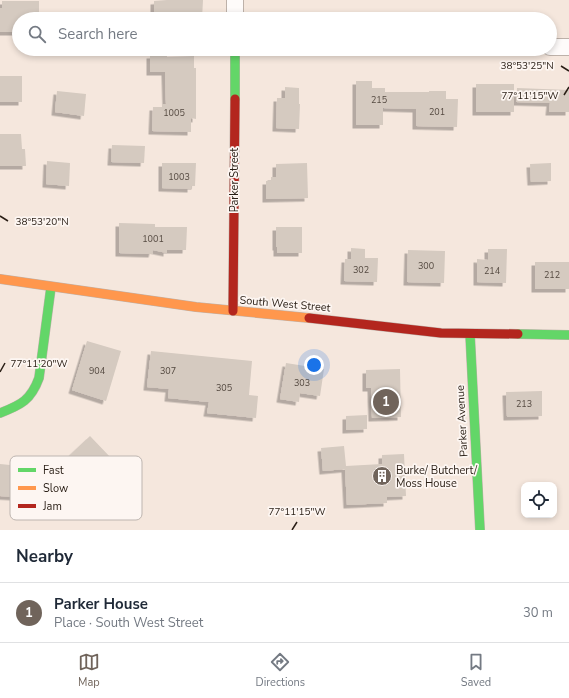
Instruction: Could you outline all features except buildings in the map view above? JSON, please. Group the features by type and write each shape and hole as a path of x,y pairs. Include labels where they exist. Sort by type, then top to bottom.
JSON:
{"street":[{"path":"235,0 235,12"},
{"path":"557,47 569,47"},
{"name":"Parker Street","path":"233,311 235,56"},
{"name":"South West Street","path":"0,279 233,311 441,332 470,334 569,335"},
{"path":"0,413 18,406 29,399 36,388 39,378 51,287"},
{"name":"Parker Avenue","path":"470,334 480,530"}],"traffic: fast":[{"path":"235,56 235,99"},
{"path":"0,413 14,407 29,397 39,378 51,287"},
{"path":"470,334 480,530"},
{"path":"518,334 569,335"}],"traffic: slow":[{"path":"0,279 196,307 309,318"}],"traffic: jam":[{"path":"233,311 235,99"},
{"path":"309,318 441,333 518,334"}],"place":[{"name":"Parker House","path":"386,402"},
{"name":"Burke/ Butchert/ Moss House","path":"382,476"}]}
